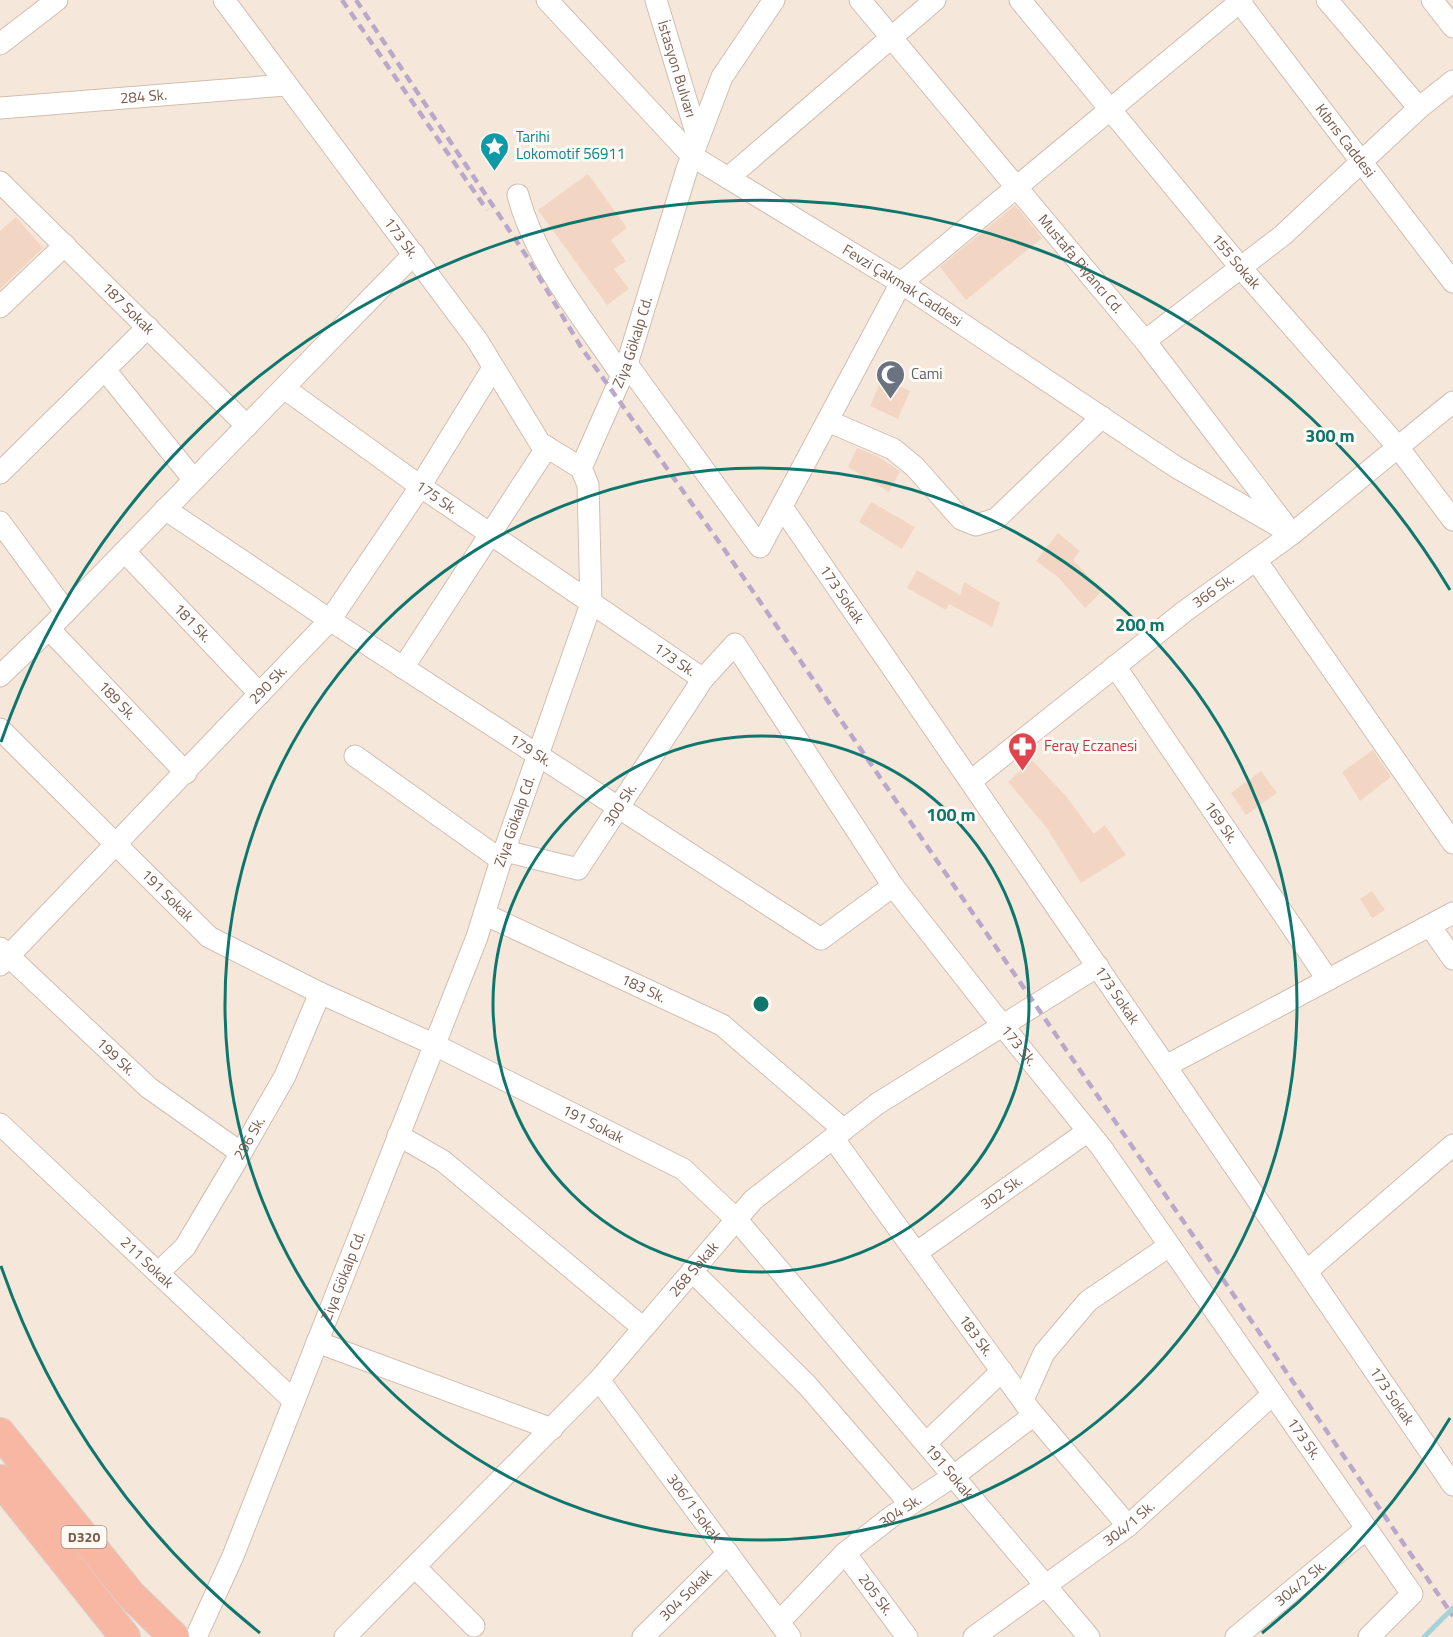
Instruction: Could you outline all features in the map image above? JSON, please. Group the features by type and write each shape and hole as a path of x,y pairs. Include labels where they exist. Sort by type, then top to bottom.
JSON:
{"highway":[{"name":"D320","path":"0,1433 131,1595 174,1637"},
{"name":"D320","path":"0,1480 125,1637"}],"street":[{"path":"0,44 57,0"},
{"name":"173 Sk.","path":"224,0 477,340 540,443 581,468"},
{"name":"Fevzi Çakmak Caddesi","path":"547,0 728,178 901,284 1176,467 1292,534"},
{"name":"İstasyon Bulvarı","path":"656,0 695,147"},
{"name":"Ziya Gökalp Cd.","path":"196,1637 233,1556 484,914 591,604 588,485 581,468 624,370 695,147 722,77 774,0"},
{"name":"Mustafa Piyancı Cd.","path":"860,0 1145,342 1292,534"},
{"path":"728,178 935,0"},
{"name":"155 Sokak","path":"1020,0 1241,268 1398,447 1453,520"},
{"path":"1327,0 1419,108"},
{"path":"1432,0 1453,27"},
{"path":"518,195 524,218 557,278 624,370 760,547 901,284 1240,1"},
{"name":"Kıbrıs Caddesi","path":"1240,1 1453,282"},
{"path":"1145,342 1283,235 1419,108 1453,81"},
{"name":"284 Sk.","path":"0,108 286,85"},
{"name":"187 Sokak","path":"0,169 5,186 247,426"},
{"path":"0,307 65,245"},
{"path":"0,676 66,612 414,254"},
{"path":"0,473 148,327"},
{"name":"290 Sk.","path":"3,956 116,846 330,620 420,486 493,368"},
{"path":"105,370 194,480"},
{"name":"175 Sk.","path":"284,388 420,486 591,604"},
{"name":"366 Sk.","path":"971,781 1185,611 1292,534 1453,402"},
{"path":"828,421 893,449 915,467 961,519 976,525 996,519 1102,417"},
{"path":"404,668 547,447"},
{"name":"173 Sokak","path":"782,507 1453,1485"},
{"name":"179 Sk.","path":"165,509 330,620 821,939 893,886"},
{"path":"0,522 66,612"},
{"name":"181 Sk.","path":"124,552 260,694"},
{"path":"1256,560 1453,843"},
{"name":"173 Sk.","path":"591,604 703,679 735,644 893,886 1088,1131 1412,1594 1369,1637"},
{"name":"189 Sk.","path":"49,629 186,773"},
{"name":"169 Sk.","path":"1115,666 1328,980"},
{"name":"300 Sk.","path":"355,756 503,855 578,869 703,679"},
{"name":"191 Sokak","path":"0,729 209,937 320,993 433,1044 683,1169 737,1220 955,1475 1089,1637"},
{"path":"1166,1066 1453,913"},
{"name":"183 Sk.","path":"484,914 722,1025 838,1134 916,1253 1029,1408 1128,1526"},
{"path":"1430,926 1453,959"},
{"name":"199 Sk.","path":"3,956 149,1088 241,1153"},
{"name":"268 Sokak","path":"345,1637 598,1380 753,1200 877,1104 1098,966"},
{"name":"296 Sk.","path":"158,1273 185,1247 241,1153 285,1076 320,993"},
{"name":"211 Sokak","path":"0,1124 294,1401"},
{"name":"302 Sk.","path":"916,1253 1088,1131"},
{"path":"398,1135 443,1161 642,1327"},
{"path":"1307,1271 1453,1145"},
{"name":"304 Sk.","path":"785,1629 844,1553 910,1504 955,1475 1029,1408 1044,1353 1088,1301 1169,1246"},
{"path":"692,1270 807,1385 910,1504"},
{"path":"317,1342 552,1429"},
{"path":"926,1443 1002,1371"},
{"name":"306/1 Sokak","path":"598,1380 785,1629"},
{"name":"304/1 Sk.","path":"974,1637 1128,1526 1272,1395"},
{"name":"304/2 Sk.","path":"1236,1637 1366,1529"},
{"name":"304 Sokak","path":"644,1637 728,1553"},
{"name":"205 Sk.","path":"844,1553 907,1637"},
{"path":"415,1567 474,1626"}],"shaded area":[{"path":"0,0 1453,0 1453,1637 0,1637"}],"building":[{"path":"588,174 627,228 611,240 626,261 614,269 629,289 607,305 538,210"},
{"path":"1015,205 1042,238 966,300 940,267"},
{"path":"16,217 43,248 0,289 0,231"},
{"name":"Cami","path":"882,379 910,391 898,419 870,406"},
{"path":"857,448 877,456 900,471 889,492 848,467"},
{"path":"871,502 915,527 902,549 859,522"},
{"path":"1058,533 1080,551 1073,560 1102,591 1085,608 1058,577 1036,561"},
{"path":"917,570 960,595 964,582 1000,603 992,627 949,604 946,610 907,588"},
{"path":"1373,750 1391,777 1360,801 1342,772"},
{"path":"1032,760 1066,796 1094,834 1105,825 1126,855 1081,883 1046,827 1008,782"},
{"path":"1261,771 1277,793 1246,815 1231,793"},
{"path":"1372,891 1385,910 1372,918 1360,899"}],"waterway":[{"path":"1424,1637 1453,1608"}],"railway":[{"path":"342,0 487,210"},
{"path":"356,0 527,257 581,347 724,549 1453,1616"}],"place":[{"name":"Tarihi Lokomotif 56911","path":"495,172"},
{"name":"Cami","path":"890,400"},
{"name":"Feray Eczanesi","path":"1023,772"}]}
